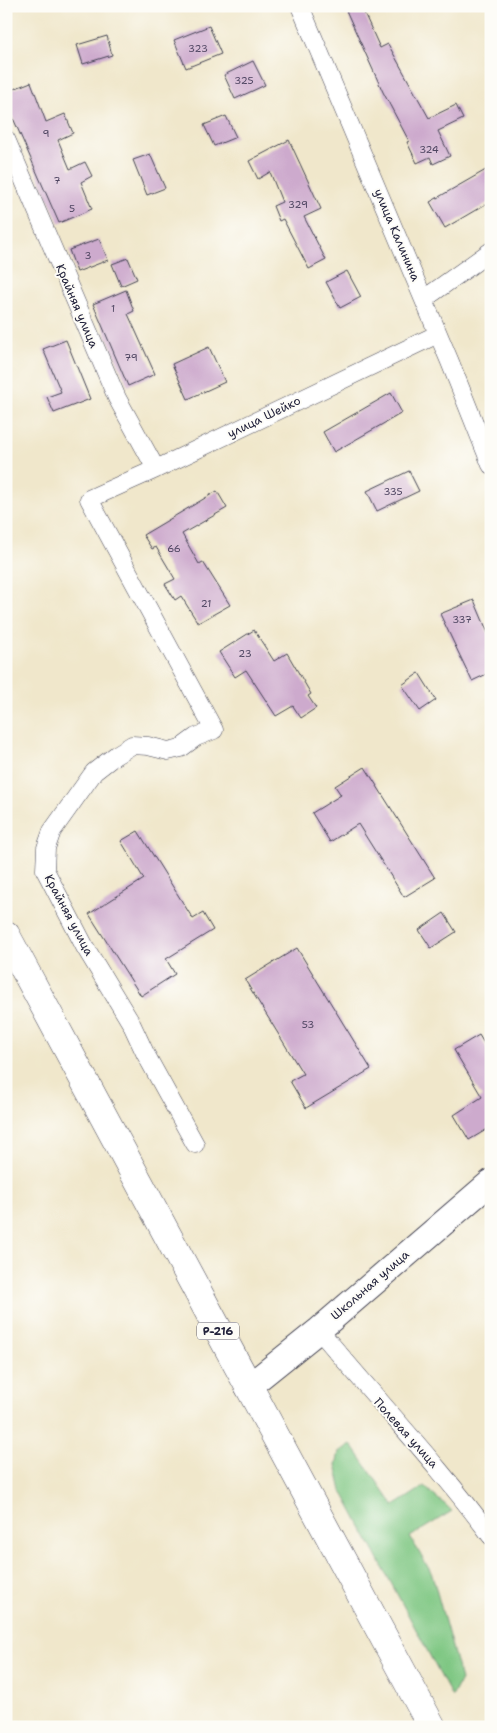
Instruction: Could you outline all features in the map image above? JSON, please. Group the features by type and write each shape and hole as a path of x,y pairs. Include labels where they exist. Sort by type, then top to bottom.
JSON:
{"highway":[{"name":"Р-216","path":"6,935 432,1727"}],"street":[{"name":"улица Калинина","path":"300,6 424,298 491,465"},
{"name":"Крайняя улица","path":"6,139 117,398 156,469"},
{"path":"424,298 491,250"},
{"name":"улица Шейко","path":"89,499 156,469 438,334"},
{"name":"Крайняя улица","path":"89,499 214,730 196,737 181,748 168,751 148,746 132,745 94,772 52,831 46,848 45,870 86,947 132,1023 144,1054 195,1144"},
{"name":"Школьная улица","path":"248,1387 319,1330 491,1182"},
{"name":"Полевая улица","path":"319,1330 378,1402 457,1489 491,1536"}],"green space":[{"path":"351,1444 394,1506 425,1486 452,1511 410,1537 432,1574 461,1680 452,1697 342,1491 336,1465 339,1452"}],"building":[{"path":"344,6 361,6 380,48 388,44 429,118 456,105 463,119 438,131 450,156 433,164 430,157 417,163 407,142 409,141 383,92"},
{"path":"209,26 221,54 186,68 174,40"},
{"path":"107,36 112,55 83,64 77,45"},
{"path":"253,61 265,85 235,99 224,75"},
{"path":"31,82 46,122 65,114 73,133 58,140 70,169 85,162 92,176 81,182 92,209 59,223 6,102 6,92"},
{"path":"226,116 236,137 214,146 204,125"},
{"path":"289,140 321,209 304,217 326,260 309,269 283,219 279,221 273,206 282,202 270,172 258,179 249,161"},
{"path":"150,154 165,188 147,195 133,160"},
{"path":"491,167 491,201 445,228 430,202"},
{"path":"99,239 108,260 77,272 69,250"},
{"path":"128,258 137,279 121,286 112,264"},
{"path":"347,271 361,297 340,308 326,282"},
{"path":"126,290 134,311 128,314 155,374 128,386 93,304"},
{"path":"66,340 90,399 54,413 47,397 61,392 43,349"},
{"path":"209,347 225,382 188,399 172,364"},
{"path":"391,393 402,413 334,452 323,432"},
{"path":"409,471 419,491 377,511 367,491"},
{"path":"217,491 227,508 182,534 199,564 203,562 230,605 198,623 181,596 175,600 165,584 175,579 156,547 152,549 143,535"},
{"path":"474,600 491,640 491,672 472,681 440,614"},
{"path":"254,630 274,661 287,653 311,694 308,696 316,708 301,718 293,706 276,716 246,670 235,677 219,652"},
{"path":"419,673 436,700 420,711 402,685"},
{"path":"365,767 435,878 404,897 358,824 330,842 312,813 341,795 335,786"},
{"path":"138,831 193,919 203,913 213,930 166,959 175,974 141,996 89,914 144,879 121,841"},
{"path":"444,913 456,932 431,948 419,930"},
{"path":"297,948 371,1069 306,1108 290,1081 303,1074 245,980"},
{"path":"479,1035 491,1055 491,1127 469,1140 454,1115 482,1097 454,1050"}]}
